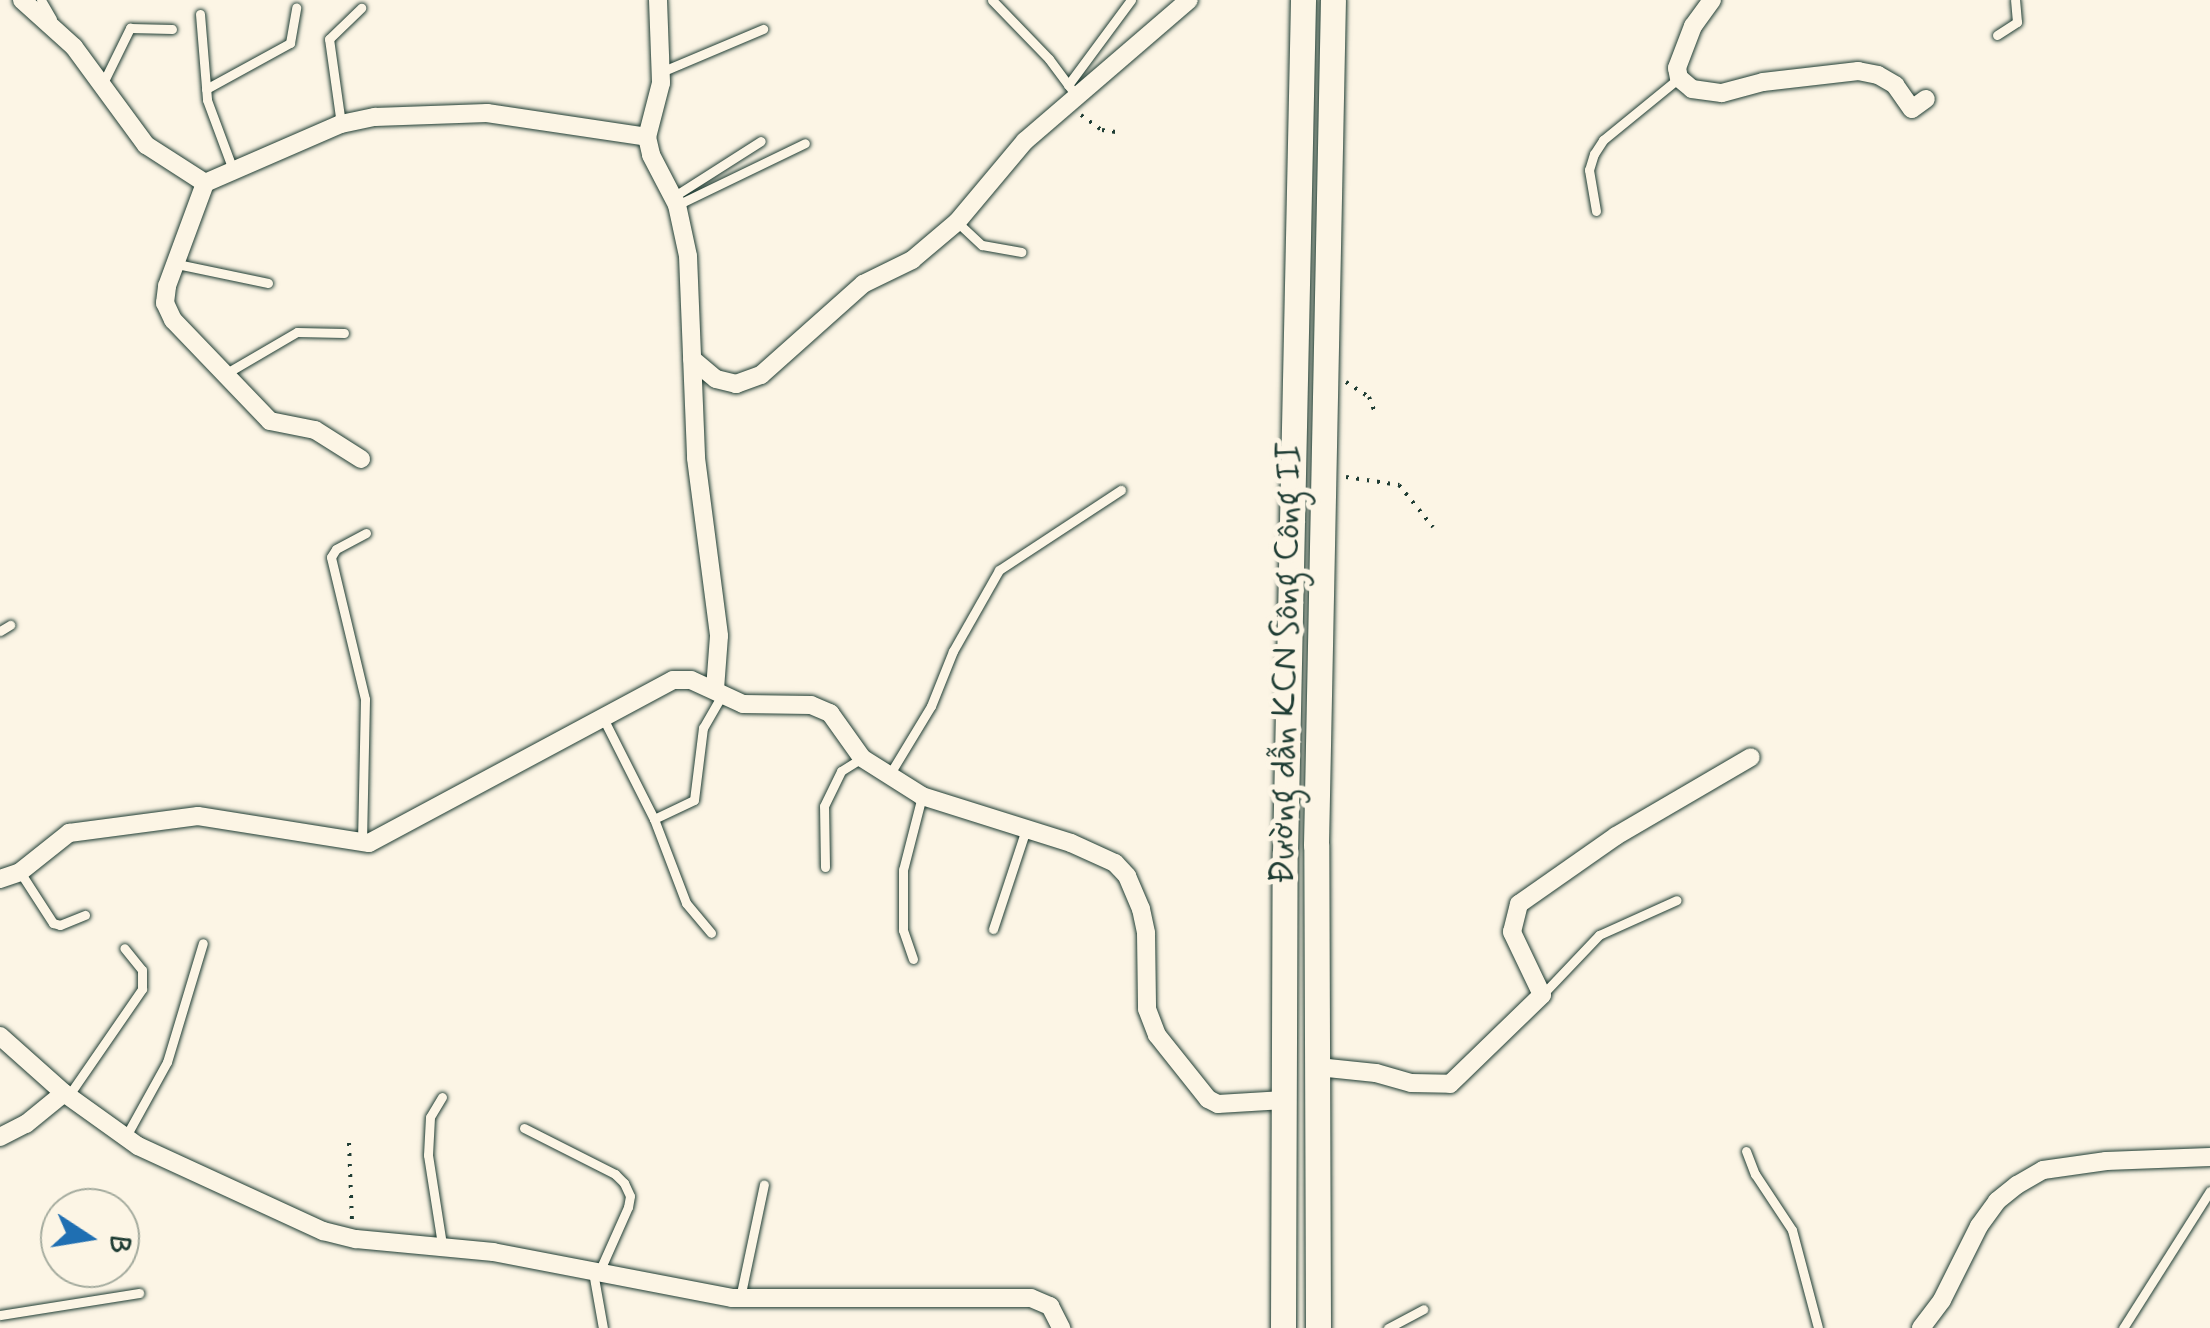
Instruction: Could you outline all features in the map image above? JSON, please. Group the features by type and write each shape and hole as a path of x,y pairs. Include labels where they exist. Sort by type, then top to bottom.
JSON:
{"street":[{"path":"22,0 60,32 146,145 204,183"},
{"path":"658,0 661,72 647,137 675,201 688,256 696,458 718,618 718,692"},
{"path":"692,359 716,380 736,384 761,375 863,284 912,260 957,222 1070,93 1189,0"},
{"name":"Đường dẫn KCN Sông Công II","path":"1283,1328 1297,114 1303,0"},
{"name":"Đường dẫn KCN Sông Công II","path":"1318,1328 1316,845 1333,0"},
{"path":"1712,0 1693,26 1677,68 1679,78 1705,94 1858,72 1878,75 1895,85 1912,109 1926,98"},
{"path":"361,459 314,430 270,421 173,320 165,303 174,264 204,183 341,124 429,111 487,112 647,137"},
{"path":"1297,114 1331,115"},
{"path":"0,879 20,872 69,833 198,816 362,844 673,680 691,680 743,704 810,705 830,712 862,758 922,796 1026,829 1114,863 1127,876 1146,933 1150,1023 1193,1085 1218,1104 1284,1100"},
{"path":"1318,1067 1376,1073 1411,1084 1450,1084 1542,994 1512,932 1519,904 1616,836 1751,756"},
{"path":"0,1036 66,1095 125,1138 323,1231 356,1239 442,1244 740,1298 1031,1298 1050,1306 1061,1328"},
{"path":"0,1137 66,1095"},
{"path":"1921,1328 1942,1300 1996,1201 2042,1170 2106,1161 2210,1157"}],"lane":[{"path":"41,0 60,32"},
{"path":"994,1 1049,58 1070,93 1131,0"},
{"path":"1997,35 2017,22 2015,0"},
{"path":"206,90 290,43 296,8"},
{"path":"341,124 329,39 361,8"},
{"path":"200,14 206,90 233,170"},
{"path":"100,87 130,28 172,29"},
{"path":"661,72 764,29"},
{"path":"1596,211 1589,170 1594,154 1603,140 1679,78"},
{"path":"675,201 761,141"},
{"path":"675,201 805,143"},
{"path":"957,222 982,245 1021,252"},
{"path":"174,264 268,284"},
{"path":"226,374 297,332 344,333"},
{"path":"888,777 931,706 952,651 999,570 1121,490"},
{"path":"362,844 364,700 331,556 366,533"},
{"path":"654,820 694,800 704,728 718,692"},
{"path":"603,718 654,820 686,902 711,933"},
{"path":"825,867 824,806 841,772 862,758"},
{"path":"913,959 902,930 903,870 922,796"},
{"path":"993,928 1026,829"},
{"path":"20,872 53,923 60,926 85,915"},
{"path":"1542,994 1599,935 1677,900"},
{"path":"125,1138 168,1062 203,943"},
{"path":"66,1095 142,989 142,970 124,948"},
{"path":"442,1098 430,1117 428,1140 442,1244"},
{"path":"524,1128 615,1174 624,1183 628,1207 596,1271 603,1328"},
{"path":"1746,1151 1755,1174 1792,1230 1818,1328"},
{"path":"740,1298 764,1184"},
{"path":"2123,1328 2210,1191"},
{"path":"0,1316 139,1292"},
{"path":"1388,1328 1423,1309"}],"path":[{"path":"1070,93 1086,122 1116,132"},
{"path":"1328,374 1362,390 1376,415"},
{"path":"1326,476 1368,477 1399,485 1432,527"},
{"path":"349,1142 350,1208 356,1239"}]}
